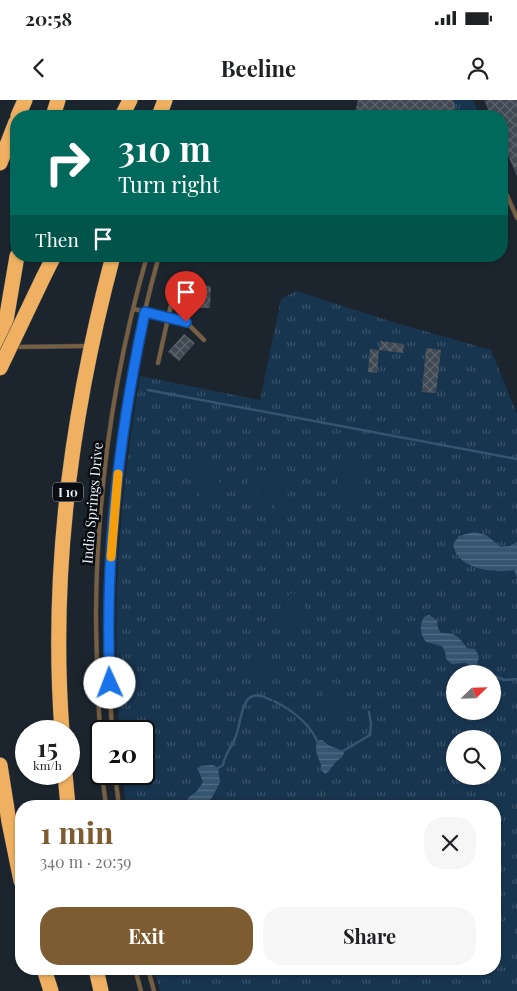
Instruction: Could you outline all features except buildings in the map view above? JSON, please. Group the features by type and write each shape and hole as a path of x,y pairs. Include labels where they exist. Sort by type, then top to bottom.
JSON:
{"highway":[{"path":"0,163 10,137"},
{"path":"1,352 3,318 16,262"},
{"path":"0,368 51,262"},
{"name":"I 10","path":"62,720 60,648 63,547 72,460 83,381 112,262"},
{"path":"0,765 15,848"},
{"path":"66,785 67,800"},
{"path":"46,975 51,991"},
{"path":"97,975 101,991"}],"lane":[{"path":"508,197 517,218"},
{"path":"512,206 517,204"},
{"name":"Indio Springs Drive","path":"99,720 96,610 102,493 119,380 146,262"},
{"name":"Indio Springs Drive","path":"112,720 108,610 115,495 126,410 145,312 158,262"},
{"path":"158,363 175,286 196,288"},
{"path":"174,292 195,294"},
{"path":"134,309 186,322 204,340"},
{"path":"1,352 91,346"},
{"path":"103,785 105,800"},
{"path":"117,785 118,800"},
{"path":"136,975 140,991"},
{"path":"150,975 154,991"}],"green space":[{"path":"453,100 473,100 477,110 454,110 456,109"},
{"path":"296,291 396,323 491,350 517,414 517,991 160,991 156,975 501,975 501,800 125,800 123,785 155,785 155,720 119,720 116,649 118,566 122,511 140,376 260,400 281,299"},
{"path":"352,460 359,460 364,463 370,473 364,481 360,495 348,499 339,494 336,487 342,471"},
{"path":"203,466 214,472 220,484 220,496 212,505 206,504 192,482 192,472 196,468"},
{"path":"266,470 274,473 283,482 290,506 290,516 286,520 277,518 275,506 260,502 257,492 248,483 251,472"},
{"path":"293,593 302,598 305,606 303,625 297,630 289,628 284,619 282,608 284,599"},
{"path":"392,608 397,614 398,623 397,626 390,630 384,625 382,615 386,609"},
{"path":"257,651 276,666 278,673 273,679 265,677 253,664 250,656"},
{"path":"332,683 338,685 343,690 345,697 344,711 340,716 334,718 327,716 321,700 323,690"},
{"path":"501,923 510,923 514,931 515,940 511,956 503,960 501,960"}],"shaded area":[{"path":"474,532 486,535 501,547 510,546 517,542 517,577 514,570 487,570 478,568 461,559 456,553 453,544 459,536"},
{"path":"429,615 437,620 441,633 454,634 467,648 475,649 479,656 477,665 466,663 452,664 446,659 442,646 426,642 421,633 424,617"},
{"path":"322,740 344,753 325,774 322,771 316,750 317,741"},
{"path":"213,765 218,768 220,782 210,800 188,800 203,782 198,769 200,766"}],"waterway":[{"path":"148,390 517,459"},
{"path":"501,679 517,679"},
{"path":"218,768 223,765 234,740 244,704 253,696 261,696 271,700"},
{"path":"274,701 299,718 314,734 317,741"},
{"path":"343,751 370,735 369,712"}],"slow traffic":[{"path":"111,557 118,474"}],"route":[{"path":"110,683 108,610 110,562 115,495 132,373 145,312 186,322"}]}
